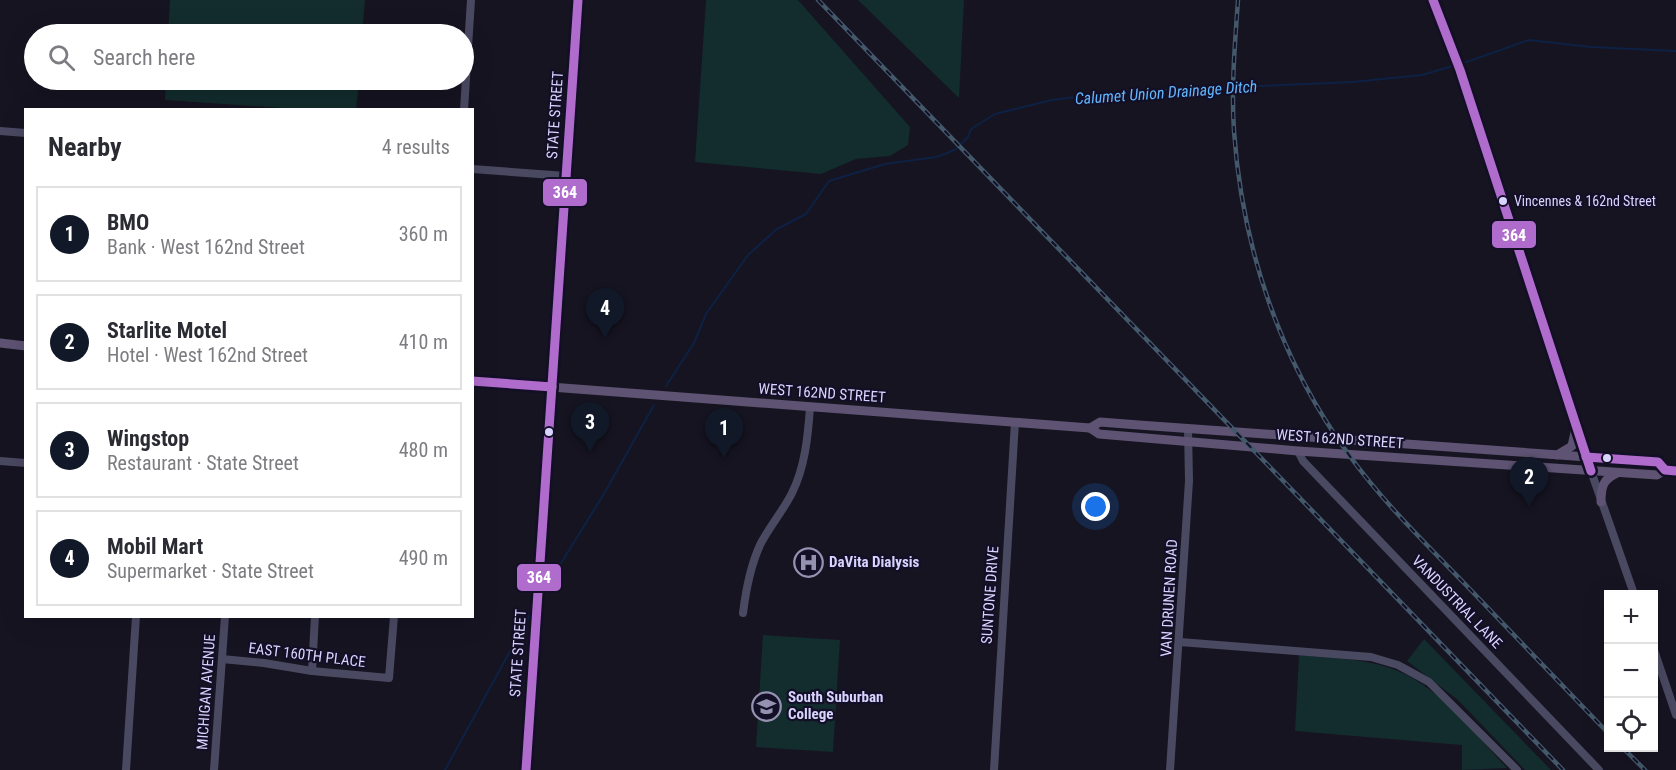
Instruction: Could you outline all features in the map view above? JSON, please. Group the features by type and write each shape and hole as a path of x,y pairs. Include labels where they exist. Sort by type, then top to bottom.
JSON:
{"main road":[{"path":"0,344 24,346"},
{"name":"WEST 162ND STREET","path":"474,381 1090,428 1098,434 1298,451 1617,473 1657,475 1665,470 1658,462 1100,422 1090,428"},
{"name":"STATE STREET","path":"525,770 552,387"},
{"path":"1557,455 1572,446 1576,428"},
{"path":"1298,436 1298,451"},
{"path":"1665,470 1676,471"},
{"path":"1602,502 1603,485 1610,476 1617,473"}],"street":[{"path":"469,24 471,0"},
{"name":"STATE STREET","path":"552,387 578,0"},
{"path":"1433,0 1458,66 1576,428 1633,590"},
{"path":"464,108 465,90"},
{"path":"0,131 24,133"},
{"path":"474,169 566,176"},
{"path":"743,613 752,566 761,544 792,493 802,464 808,439 810,407"},
{"name":"SUNTONE DRIVE","path":"994,770 1014,422"},
{"name":"VAN DRUNEN ROAD","path":"1170,770 1189,481 1188,429"},
{"name":"VANDUSTRIAL LANE","path":"1298,451 1303,461 1599,770"},
{"path":"0,461 24,463"},
{"path":"126,770 136,618"},
{"name":"MICHIGAN AVENUE","path":"214,770 225,618"},
{"path":"312,671 315,618"},
{"name":"EAST 160TH PLACE","path":"222,659 389,678 394,618"},
{"path":"1180,642 1371,657 1398,665 1429,682 1517,770"},
{"path":"1658,665 1676,715"}],"green space":[{"path":"170,0 365,0 363,24 169,24"},
{"path":"706,0 798,0 910,127 908,145 890,156 856,159 821,174 695,162"},
{"path":"858,0 964,0 959,98"},
{"path":"166,90 358,90 356,108 281,108 165,100"},
{"path":"763,635 840,640 833,752 756,747"},
{"path":"1424,639 1551,770 1525,770 1458,700 1407,661"},
{"path":"1299,655 1368,662 1407,675 1424,685 1454,710 1507,768 1462,770 1462,745 1295,731"}],"waterway":[{"name":"Calumet Union Drainage Ditch","path":"1461,64 1529,40 1591,47 1676,51"},
{"name":"Calumet Union Drainage Ditch","path":"666,386 694,343 706,314 748,255 777,229 806,214 829,181 885,164 945,154 956,149 968,137 971,129 995,114 1052,100 1117,92 1353,82 1422,75 1456,65"},
{"name":"Calumet Union Drainage Ditch","path":"542,594 605,492 654,405"},
{"name":"Calumet Union Drainage Ditch","path":"445,770 533,609"}],"railway":[{"path":"818,0 1563,770"},
{"path":"1238,0 1233,115 1238,174 1256,260 1284,342 1303,381 1349,455 1390,505 1604,729"},
{"path":"1627,752 1645,770"}],"transit line":[{"name":"364","path":"526,770 578,0"},
{"name":"364","path":"1433,0 1460,70 1591,471"},
{"name":"364","path":"474,381 552,387"},
{"name":"364","path":"1586,457 1658,462 1665,470 1676,471"}],"place":[{"name":"Vincennes & 162nd Street","path":"1503,201"},
{"name":"Mobil Mart","path":"605,338"},
{"name":"Wingstop","path":"590,452"},
{"name":"BMO","path":"724,458"},
{"name":"Starlite Motel","path":"1529,507"},
{"name":"DaVita Dialysis","path":"808,562"},
{"name":"South Suburban College","path":"767,706"}]}
